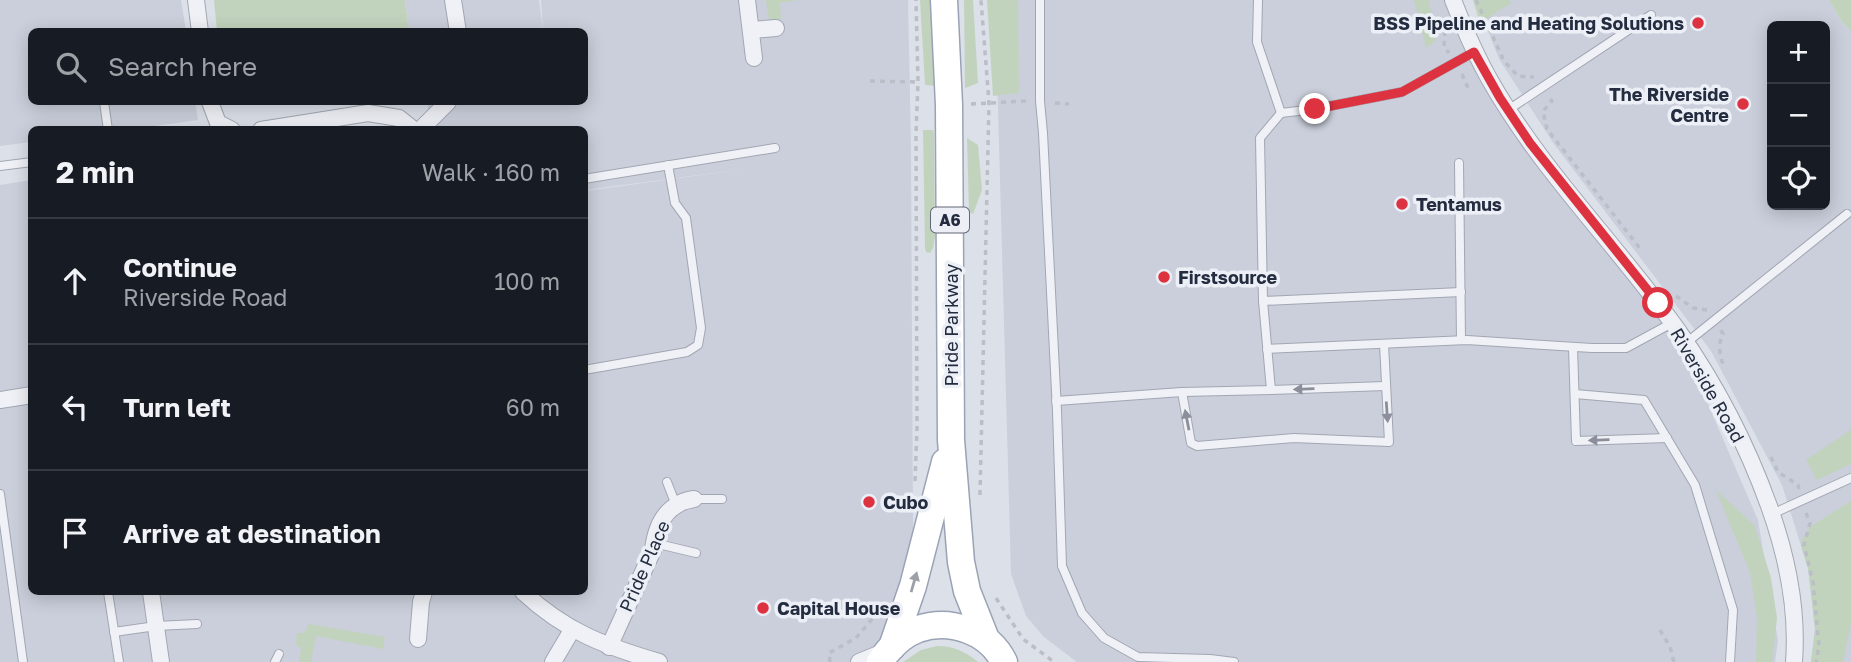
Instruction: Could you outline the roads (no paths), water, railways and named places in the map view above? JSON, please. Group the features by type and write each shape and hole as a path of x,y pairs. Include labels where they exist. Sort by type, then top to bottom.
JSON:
{"main road":[{"name":"Pride Parkway","path":"944,0 949,106 951,440 961,562 967,591 986,639"},
{"name":"Pride Parkway","path":"887,653 913,586 951,440"},
{"path":"887,653 900,640 919,629 943,625 961,627 986,639"},
{"name":"A6","path":"986,639 1004,662"}],"street":[{"path":"196,0 200,28"},
{"path":"453,0 457,28"},
{"path":"747,0 754,58"},
{"name":"Riverside Road","path":"1453,0 1474,52 1508,110 1536,150 1672,323 1717,393 1734,426 1772,514 1784,555 1793,601 1794,662"},
{"path":"751,30 776,29"},
{"path":"211,105 218,123 224,126"},
{"path":"425,126 445,105"},
{"path":"286,126 368,113 399,118 409,126"},
{"path":"0,400 28,396"},
{"name":"Pride Place","path":"609,647 653,550 655,534 663,519 676,505 694,499"},
{"path":"151,595 161,662"},
{"path":"418,639 423,595"},
{"path":"526,595 572,630 609,647 659,662"},
{"path":"553,662 572,630"},
{"path":"859,662 887,653"}],"lane":[{"path":"1040,0 1040,101 1062,566 1082,613 1104,638 1138,657 1234,662"},
{"path":"1258,0 1257,42 1280,113"},
{"path":"1508,110 1651,15"},
{"path":"1271,390 1263,301 1260,138 1280,113 1402,92 1474,52"},
{"path":"104,105 107,126"},
{"path":"588,178 775,148"},
{"path":"0,166 28,162"},
{"path":"1459,163 1461,340"},
{"path":"588,369 687,352 698,345 701,328 686,218 676,203 668,165"},
{"path":"1686,343 1847,214"},
{"path":"1263,301 1461,292"},
{"path":"1267,349 1461,340 1626,348 1672,323"},
{"path":"1182,392 1191,443 1197,446 1294,438 1389,442 1384,344"},
{"path":"1573,347 1576,441 1667,438"},
{"path":"1056,401 1182,392 1385,386"},
{"path":"1575,394 1644,400 1695,485 1733,610 1730,662"},
{"path":"1772,514 1851,478"},
{"path":"667,482 676,505"},
{"path":"0,494 23,662"},
{"path":"694,499 722,499"},
{"path":"654,543 696,553"},
{"path":"108,595 119,662"},
{"path":"114,632 197,624"}],"place":[{"name":"BSS Pipeline and Heating Solutions","path":"1698,23"},
{"name":"The Riverside Centre","path":"1743,104"},
{"name":"Tentamus","path":"1402,204"},
{"name":"Firstsource","path":"1164,277"},
{"name":"Cubo","path":"869,502"},
{"name":"Capital House","path":"763,608"}]}
